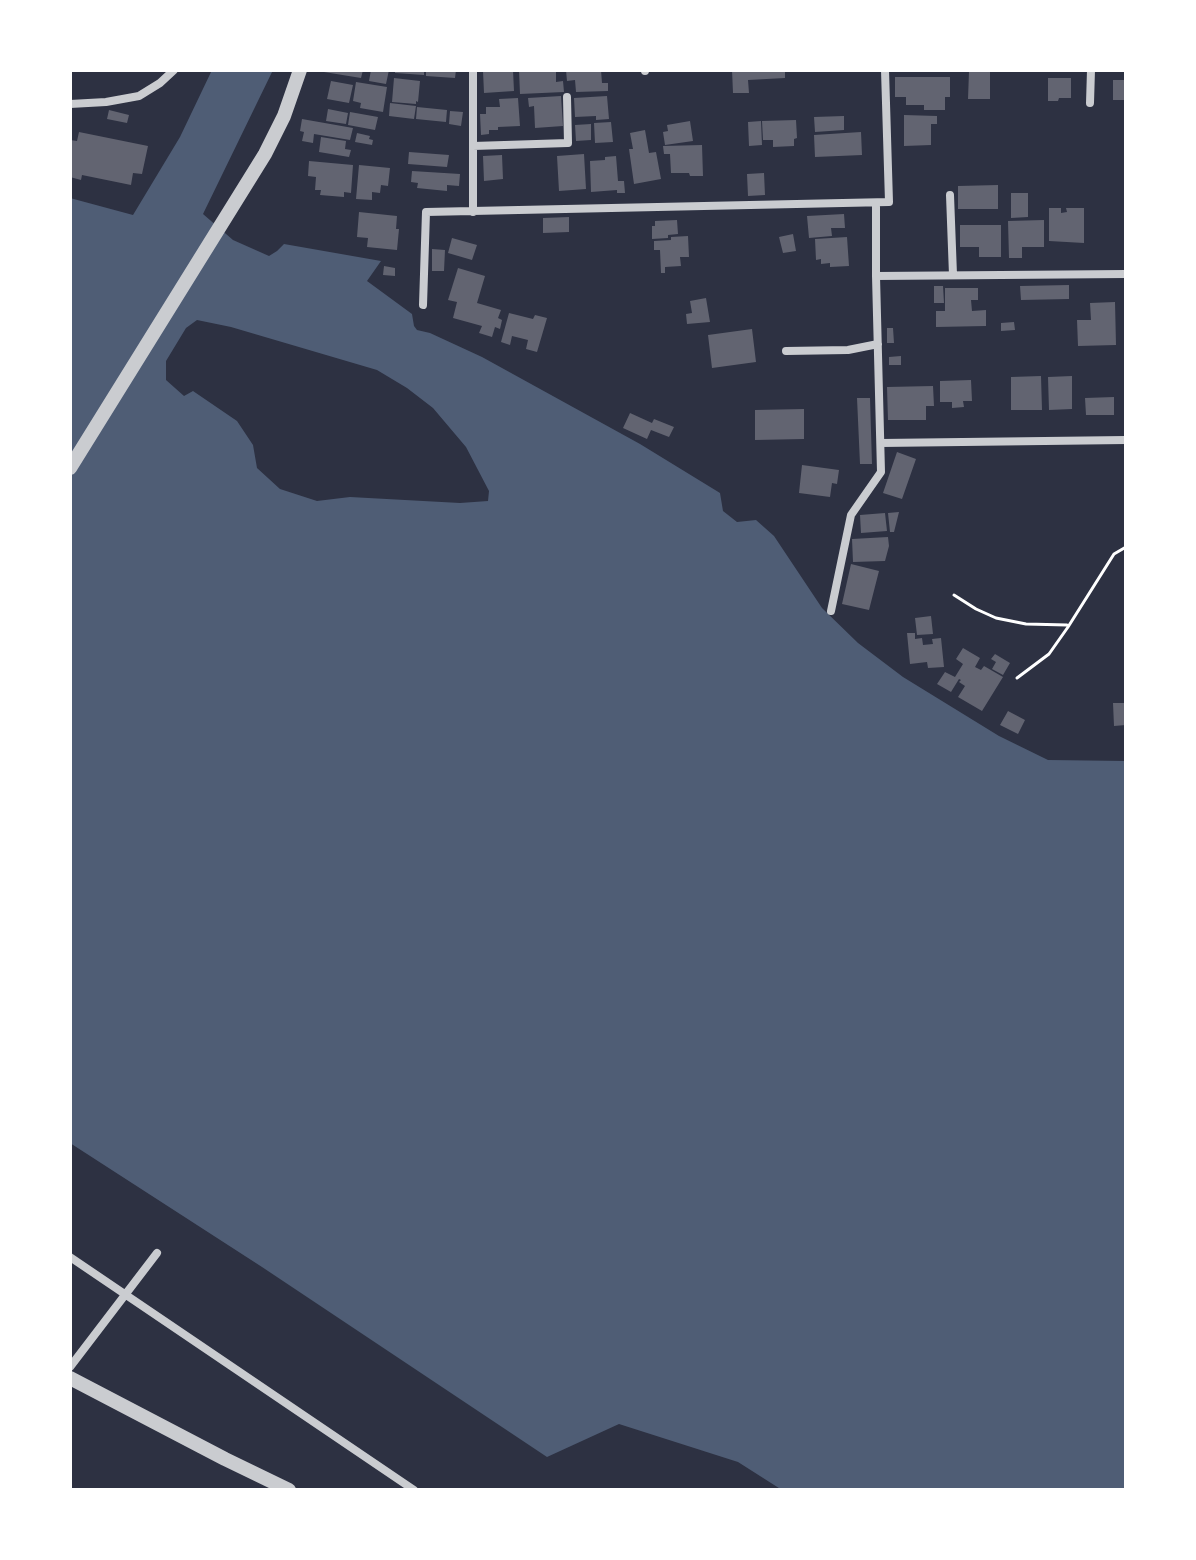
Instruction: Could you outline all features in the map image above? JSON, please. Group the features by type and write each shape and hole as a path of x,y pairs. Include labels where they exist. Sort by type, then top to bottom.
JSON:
{"street":[{"path":"70,104 139,96 174,70"},
{"path":"70,468 265,154 284,116 300,70"},
{"path":"473,70 473,212"},
{"path":"423,305 426,212 889,202 885,70"},
{"path":"1090,103 1091,70"},
{"path":"473,146 568,143 567,97"},
{"path":"950,195 953,275"},
{"path":"831,611 851,515 881,472 876,203"},
{"path":"876,276 1126,274"},
{"path":"786,351 848,350 878,344"},
{"path":"881,443 1126,440"},
{"path":"70,1367 157,1253"},
{"path":"70,1257 414,1490"},
{"path":"70,1378 289,1490"}],"path":[{"path":"1017,678 1049,654 1114,554 1126,547"},
{"path":"954,595 996,618 1026,624 1070,624"}],"water":[{"path":"212,70 273,70 203,214 233,240 269,256 284,244 381,261 367,281 412,314 417,330 482,357 640,444 720,493 723,511 737,522 756,520 774,536 822,608 858,643 903,677 999,736 1048,760 1126,761 1126,1490 782,1490 738,1462 619,1424 547,1457 70,1143 70,198 133,215 180,137","holes":["197,320 377,370 407,388 433,408 466,447 489,491 488,501 460,503 350,497 317,501 280,489 257,468 253,445 237,421 193,391 184,396 166,380 166,361 186,328"]}],"building":[{"path":"324,70 363,70 361,78"},
{"path":"371,70 389,70 386,84 369,81"},
{"path":"395,70 424,70 424,75 395,73"},
{"path":"426,70 456,70 455,78 426,76"},
{"path":"513,70 514,91 484,93 483,71"},
{"path":"519,70 556,70 556,82 563,81 564,92 520,94"},
{"path":"566,70 601,70 602,83 608,83 608,91 576,92 575,80 567,81"},
{"path":"732,70 785,70 785,78 748,80 749,93 733,93"},
{"path":"969,71 990,71 990,99 968,99"},
{"path":"895,77 950,77 950,97 945,97 945,110 924,110 924,105 906,105 906,97 895,97"},
{"path":"394,78 420,81 416,104 392,102"},
{"path":"1048,78 1071,78 1071,98 1048,101"},
{"path":"1113,80 1126,80 1126,100 1113,100"},
{"path":"331,81 353,85 349,103 327,99"},
{"path":"356,82 387,87 383,112 360,108 361,103 353,101"},
{"path":"561,96 563,126 535,128 534,106 529,107 528,98"},
{"path":"607,96 609,119 575,117 574,98"},
{"path":"518,98 520,126 498,127 498,130 489,130 489,134 481,135 480,114 486,114 486,107 500,107 499,99"},
{"path":"390,103 416,106 414,119 389,116"},
{"path":"417,107 447,110 446,122 416,119"},
{"path":"328,109 348,113 346,124 326,121"},
{"path":"109,110 129,115 127,123 107,119"},
{"path":"450,111 463,112 461,126 449,124"},
{"path":"350,112 378,117 375,130 348,125"},
{"path":"904,115 937,116 937,124 931,124 931,145 904,146"},
{"path":"844,116 844,130 815,132 814,117"},
{"path":"302,119 353,128 350,140 314,134 313,143 302,141"},
{"path":"796,120 794,146 773,147 773,140 763,140 762,121"},
{"path":"690,121 693,141 665,145 663,132 668,131 667,125"},
{"path":"761,121 762,145 749,146 748,122"},
{"path":"611,122 613,142 595,143 594,123"},
{"path":"591,124 591,140 576,141 575,125"},
{"path":"645,130 649,153 656,152 661,179 634,184 630,133"},
{"path":"79,132 148,146 142,174 133,173 131,185 82,175 81,180 70,177 70,140 77,141"},
{"path":"861,132 862,155 815,157 814,135"},
{"path":"357,133 370,136 372,145 355,142"},
{"path":"321,137 346,141 345,149 351,150 349,157 319,152"},
{"path":"702,145 703,176 671,173 670,154 664,154 663,146"},
{"path":"409,152 449,155 447,167 408,164"},
{"path":"584,154 586,189 559,191 557,156"},
{"path":"502,155 503,179 484,181 483,156"},
{"path":"616,156 618,181 624,181 625,193 617,193 617,190 591,192 590,161"},
{"path":"309,161 353,165 351,193 344,192 344,197 320,195 321,190 315,190 316,177 308,176"},
{"path":"359,165 390,168 388,186 381,185 380,193 372,192 372,200 356,199"},
{"path":"412,171 460,174 459,186 447,185 447,191 417,188 418,183 411,182"},
{"path":"764,173 765,195 748,196 747,174"},
{"path":"998,185 998,209 958,209 958,186"},
{"path":"1011,193 1028,193 1028,217 1011,218"},
{"path":"1049,208 1061,208 1061,213 1067,212 1066,208 1084,208 1084,243 1049,241"},
{"path":"359,212 397,216 397,250 367,247 368,238 357,237"},
{"path":"844,214 845,228 831,228 832,236 809,238 807,216"},
{"path":"569,217 569,232 543,233 543,218"},
{"path":"677,220 678,234 652,239 655,221"},
{"path":"1044,220 1044,247 1022,247 1022,258 1009,258 1008,221"},
{"path":"960,225 1001,225 1001,257 979,257 979,247 960,247"},
{"path":"793,234 796,251 783,253 779,237"},
{"path":"688,236 689,257 680,257 681,266 665,267 665,273 661,273 660,250 654,250 654,241"},
{"path":"847,237 849,266 830,267 830,263 821,264 821,259 816,260 815,239"},
{"path":"452,238 477,245 472,260 448,253"},
{"path":"432,249 445,250 444,271 432,271"},
{"path":"384,266 395,268 395,276 383,275"},
{"path":"458,268 485,276 477,303 501,310 498,318 502,320 500,329 495,327 492,337 479,333 482,326 453,318 457,302 448,300"},
{"path":"1069,285 1069,299 1021,300 1020,286"},
{"path":"934,286 943,286 944,303 934,303"},
{"path":"945,288 978,288 978,300 971,300 972,311 986,310 986,326 936,327 936,311 945,311"},
{"path":"706,298 710,322 687,324 686,314 692,313 690,301"},
{"path":"1115,302 1116,345 1078,346 1077,320 1091,320 1090,303"},
{"path":"509,313 533,319 535,315 547,318 537,352 526,349 528,340 512,336 510,345 501,342"},
{"path":"1014,322 1015,330 1001,331 1001,323"},
{"path":"887,328 893,328 894,343 887,343"},
{"path":"752,329 756,362 712,368 708,335"},
{"path":"901,356 901,365 889,365 889,357"},
{"path":"1041,376 1042,410 1011,410 1011,377"},
{"path":"1072,376 1072,409 1049,410 1048,377"},
{"path":"971,380 972,401 963,401 964,407 952,408 952,402 940,402 940,381"},
{"path":"933,386 934,406 926,406 926,420 888,420 887,387"},
{"path":"1114,397 1114,415 1086,415 1085,398"},
{"path":"857,398 870,398 872,464 860,464"},
{"path":"804,409 804,439 755,440 755,410"},
{"path":"630,413 652,423 654,419 674,427 669,437 651,430 647,439 623,428"},
{"path":"897,452 916,459 902,499 883,493"},
{"path":"802,465 839,470 837,484 832,483 830,497 799,493"},
{"path":"899,512 894,532 890,532 888,513"},
{"path":"885,513 887,531 861,533 860,515"},
{"path":"888,537 885,561 853,562 852,539"},
{"path":"851,564 879,571 869,610 842,604"},
{"path":"931,616 933,634 917,635 915,618"},
{"path":"907,633 915,633 915,639 922,638 923,645 933,644 932,639 941,638 944,667 928,668 927,662 910,664"},
{"path":"963,648 980,658 975,667 981,670 984,666 1003,677 982,711 958,697 965,686 959,682 961,680 959,679 951,692 937,684 945,672 955,677 963,664 956,659"},
{"path":"995,654 1010,663 1003,675 992,669 996,662 991,659"},
{"path":"1113,703 1126,703 1126,725 1114,726"},
{"path":"1008,711 1025,720 1018,734 1000,725"}]}
